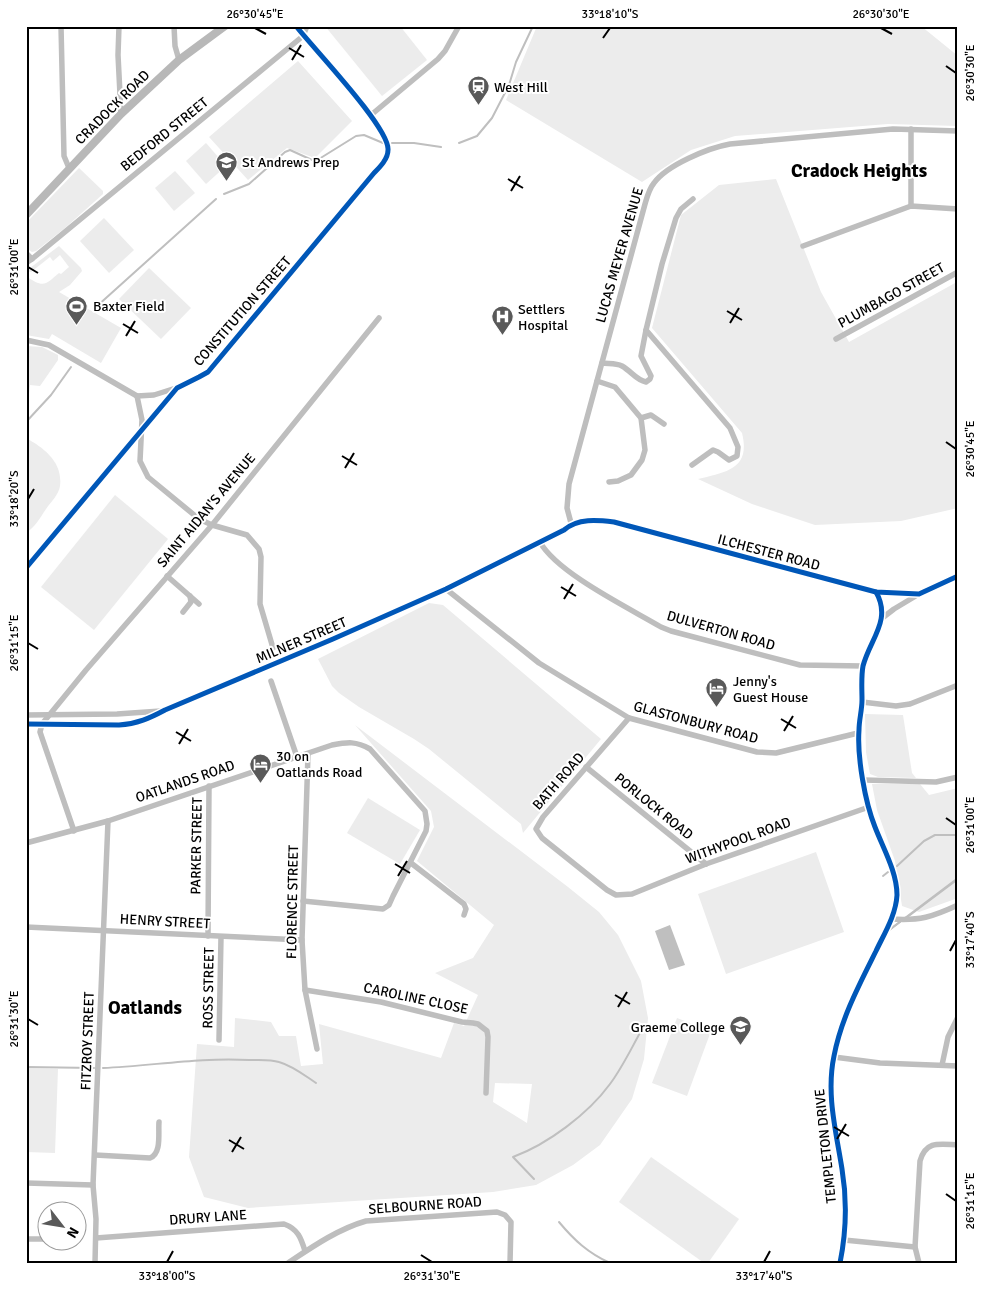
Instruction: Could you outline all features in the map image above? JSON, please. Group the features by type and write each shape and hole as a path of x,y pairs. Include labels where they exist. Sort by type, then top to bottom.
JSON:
{"main road":[{"name":"CRADOCK ROAD","path":"26,215 121,114 179,60 225,26"}],"street":[{"path":"62,26 64,156 70,168"},
{"path":"119,26 118,55 121,114"},
{"path":"174,26 175,46 179,60"},
{"path":"296,26 371,115 445,52 459,26"},
{"name":"BEDFORD STREET","path":"26,263 303,36 307,26"},
{"name":"CONSTITUTION STREET","path":"26,568 177,388 208,372 378,169 386,157 388,142 371,115"},
{"path":"911,129 911,206"},
{"name":"LUCAS MEYER AVENUE","path":"571,523 567,508 569,484 649,193 654,183 667,171 694,155 714,147 730,144 911,129 958,131"},
{"path":"602,363 619,365 642,381 649,381 651,376 641,356 662,264 680,209 694,199"},
{"path":"803,246 911,206 958,209"},
{"path":"26,253 32,259"},
{"name":"PLUMBAGO STREET","path":"836,339 958,272"},
{"name":"SAINT AIDAN'S AVENUE","path":"42,724 212,525 378,318"},
{"path":"646,330 730,428 738,447 737,456 732,460 713,450 692,465"},
{"path":"26,340 49,345 137,396 154,395 177,388"},
{"path":"597,381 615,387 641,418 645,450 642,460 631,475 624,479 609,482"},
{"path":"137,396 142,420 140,461 148,477 199,519 212,525 247,535 259,549 261,557 260,604 273,648"},
{"path":"641,418 651,415 664,424"},
{"name":"ILCHESTER ROAD","path":"571,523 592,521 614,522 876,592 919,594 958,576"},
{"name":"MILNER STREET","path":"26,724 129,724 148,719 446,589 564,530 571,523"},
{"name":"DULVERTON ROAD","path":"540,542 550,556 583,581 671,631 800,665 863,666"},
{"path":"167,576 199,604"},
{"name":"GLASTONBURY ROAD","path":"446,589 538,663 629,718 756,752 776,752 858,733"},
{"path":"876,592 882,608 881,619"},
{"path":"881,619 894,608 919,594"},
{"path":"183,612 191,602 190,596"},
{"name":"TEMPLETON DRIVE","path":"840,1263 844,1240 844,1194 831,1102 831,1074 839,1034 849,1008 891,919 896,897 896,885 868,807 858,733 862,702 863,666 881,619"},
{"path":"271,682 297,757"},
{"path":"862,702 896,706 910,704 958,686"},
{"name":"MILNER STREET","path":"26,715 117,714 166,710"},
{"name":"BATH ROAD","path":"616,895 607,890 537,833 536,829 538,823 629,718"},
{"path":"42,724 40,732 74,831"},
{"name":"OATLANDS ROAD","path":"26,843 108,821 332,745 351,741 361,743 370,749 425,811 426,830 411,863"},
{"name":"FLORENCE STREET","path":"308,754 302,940 305,990 317,1049"},
{"name":"PORLOCK ROAD","path":"586,767 706,864"},
{"path":"864,780 929,782 958,777"},
{"name":"PARKER STREET","path":"208,936 209,786"},
{"name":"WITHYPOOL ROAD","path":"616,895 632,894 706,864 868,807"},
{"name":"FITZROY STREET","path":"95,1263 96,1238 93,1185 108,821"},
{"path":"303,901 383,909 389,905 411,863 464,904 466,909 464,915"},
{"path":"891,919 925,918 958,905"},
{"name":"HENRY STREET","path":"26,927 302,940"},
{"name":"ROSS STREET","path":"219,1040 221,936"},
{"name":"CAROLINE CLOSE","path":"305,990 381,1002 462,1022 478,1024 487,1031 488,1037 486,1093"},
{"path":"942,1065 948,1036 958,1017"},
{"path":"834,1057 870,1062 958,1066"},
{"path":"95,1156 150,1158 157,1149 159,1122"},
{"path":"919,1263 915,1247 922,1154 933,1144 958,1145"},
{"path":"26,1183 93,1185"},
{"name":"SELBOURNE ROAD","path":"288,1263 305,1251 352,1225 366,1221 497,1212 505,1215 511,1222 510,1263"},
{"name":"DRURY LANE","path":"96,1238 284,1224 291,1226 300,1235 305,1251"},
{"path":"844,1240 915,1247"}],"shaded area":[{"path":"325,26 400,26 427,60 382,96"},
{"path":"537,26 921,26 958,56 958,126 888,124 735,136 691,150 642,182 506,100"},
{"path":"298,61 352,121 315,158 287,148 248,180 209,137"},
{"path":"206,143 226,166 206,184 186,161"},
{"path":"79,168 103,191 103,194 65,228 36,251 32,252 26,248 26,223"},
{"path":"175,171 195,193 174,211 155,188"},
{"path":"776,179 821,292 849,342 955,283 958,285 958,508 901,521 815,525 752,504 698,479 727,471 734,467 743,454 744,445 742,433 652,328 681,215 719,185"},
{"path":"104,218 134,250 109,273 80,241"},
{"name":"Baxter Field","path":"59,246 82,271 70,285 59,292 121,328 101,363 52,334 49,339 26,335 26,309 29,295 26,294 26,276 37,283 44,284 69,267 60,255 53,261 50,257 31,272 26,271"},
{"path":"149,268 191,308 161,339 119,299"},
{"path":"26,346 42,347 58,355 58,360 40,386 30,385 29,394 26,394"},
{"path":"26,438 51,457 58,470 60,486 37,522 26,533"},
{"path":"115,495 168,539 94,630 41,587"},
{"path":"429,603 443,605 601,739 523,833 521,824 429,749 339,693 332,686 318,659"},
{"path":"865,714 903,715 912,773 916,778 878,777 870,774 866,752"},
{"path":"355,725 568,887 599,912 618,935 641,981 648,1018 644,1059 632,1099 600,1145 573,1165 536,1185 493,1192 248,1208 204,1197 189,1157 197,1044 234,1047 235,1018 271,1022 279,1036 296,1036 301,1066 323,1064 319,1024 441,1058 454,1023 464,1026 478,995 435,973 473,958 494,925 417,861 434,827 431,811","holes":["495,1083 532,1084 527,1123 493,1102"]},
{"path":"872,784 920,784 929,795 958,788 958,898 919,912 902,906 895,861 877,810"},
{"path":"368,798 420,830 400,864 347,833"},
{"path":"816,852 844,932 726,974 698,894"},
{"path":"670,925 685,965 669,970 655,931"},
{"path":"677,1018 711,1031 687,1096 652,1083"},
{"path":"26,1068 58,1069 55,1153 26,1152"},
{"path":"651,1157 739,1219 708,1263 704,1263 619,1202"}],"waterway":[{"path":"459,143 477,136 492,118 509,85 516,62 533,26"},
{"path":"224,194 249,184 285,152 290,150 312,160 319,159 356,136 364,135 383,143"},
{"path":"392,143 414,143 441,147"},
{"path":"96,307 216,199"},
{"path":"26,422 51,395 71,367"},
{"path":"897,866 924,841 935,835 958,835"},
{"path":"883,876 888,872"},
{"path":"905,918 958,878"},
{"path":"906,918 958,879"},
{"path":"889,930 901,921"},
{"path":"888,931 900,922"},
{"path":"534,1179 513,1157 540,1144 579,1117 601,1095 614,1078 641,1031"},
{"path":"103,1068 231,1059 268,1060 289,1066 316,1083"},
{"path":"26,1067 94,1068"},
{"path":"559,1222 582,1245 610,1263"}],"cycle path":[{"path":"26,568 177,388 208,372 385,160 388,150 385,139 377,124 296,26"},
{"path":"26,724 119,725 154,716 446,589 575,523 581,522 594,520 614,522 876,592 919,594 958,576"},
{"path":"840,1263 845,1228 845,1204 844,1180 831,1098 834,1056 846,1015 889,924 897,895 895,878 868,805 859,753 863,666 881,621 882,612 876,592"}],"place":[{"name":"West Hill","path":"478,106"},
{"name":"St Andrews Prep","path":"226,181"},
{"name":"Baxter Field","path":"77,325"},
{"name":"Settlers Hospital","path":"502,336"},
{"name":"Jenny's Guest House","path":"717,708"},
{"name":"30 on Oatlands Road","path":"260,783"},
{"name":"Graeme College","path":"741,1046"}],"district":[{"name":"Cradock Heights","path":"859,170"},
{"name":"Oatlands","path":"145,1007"}]}
